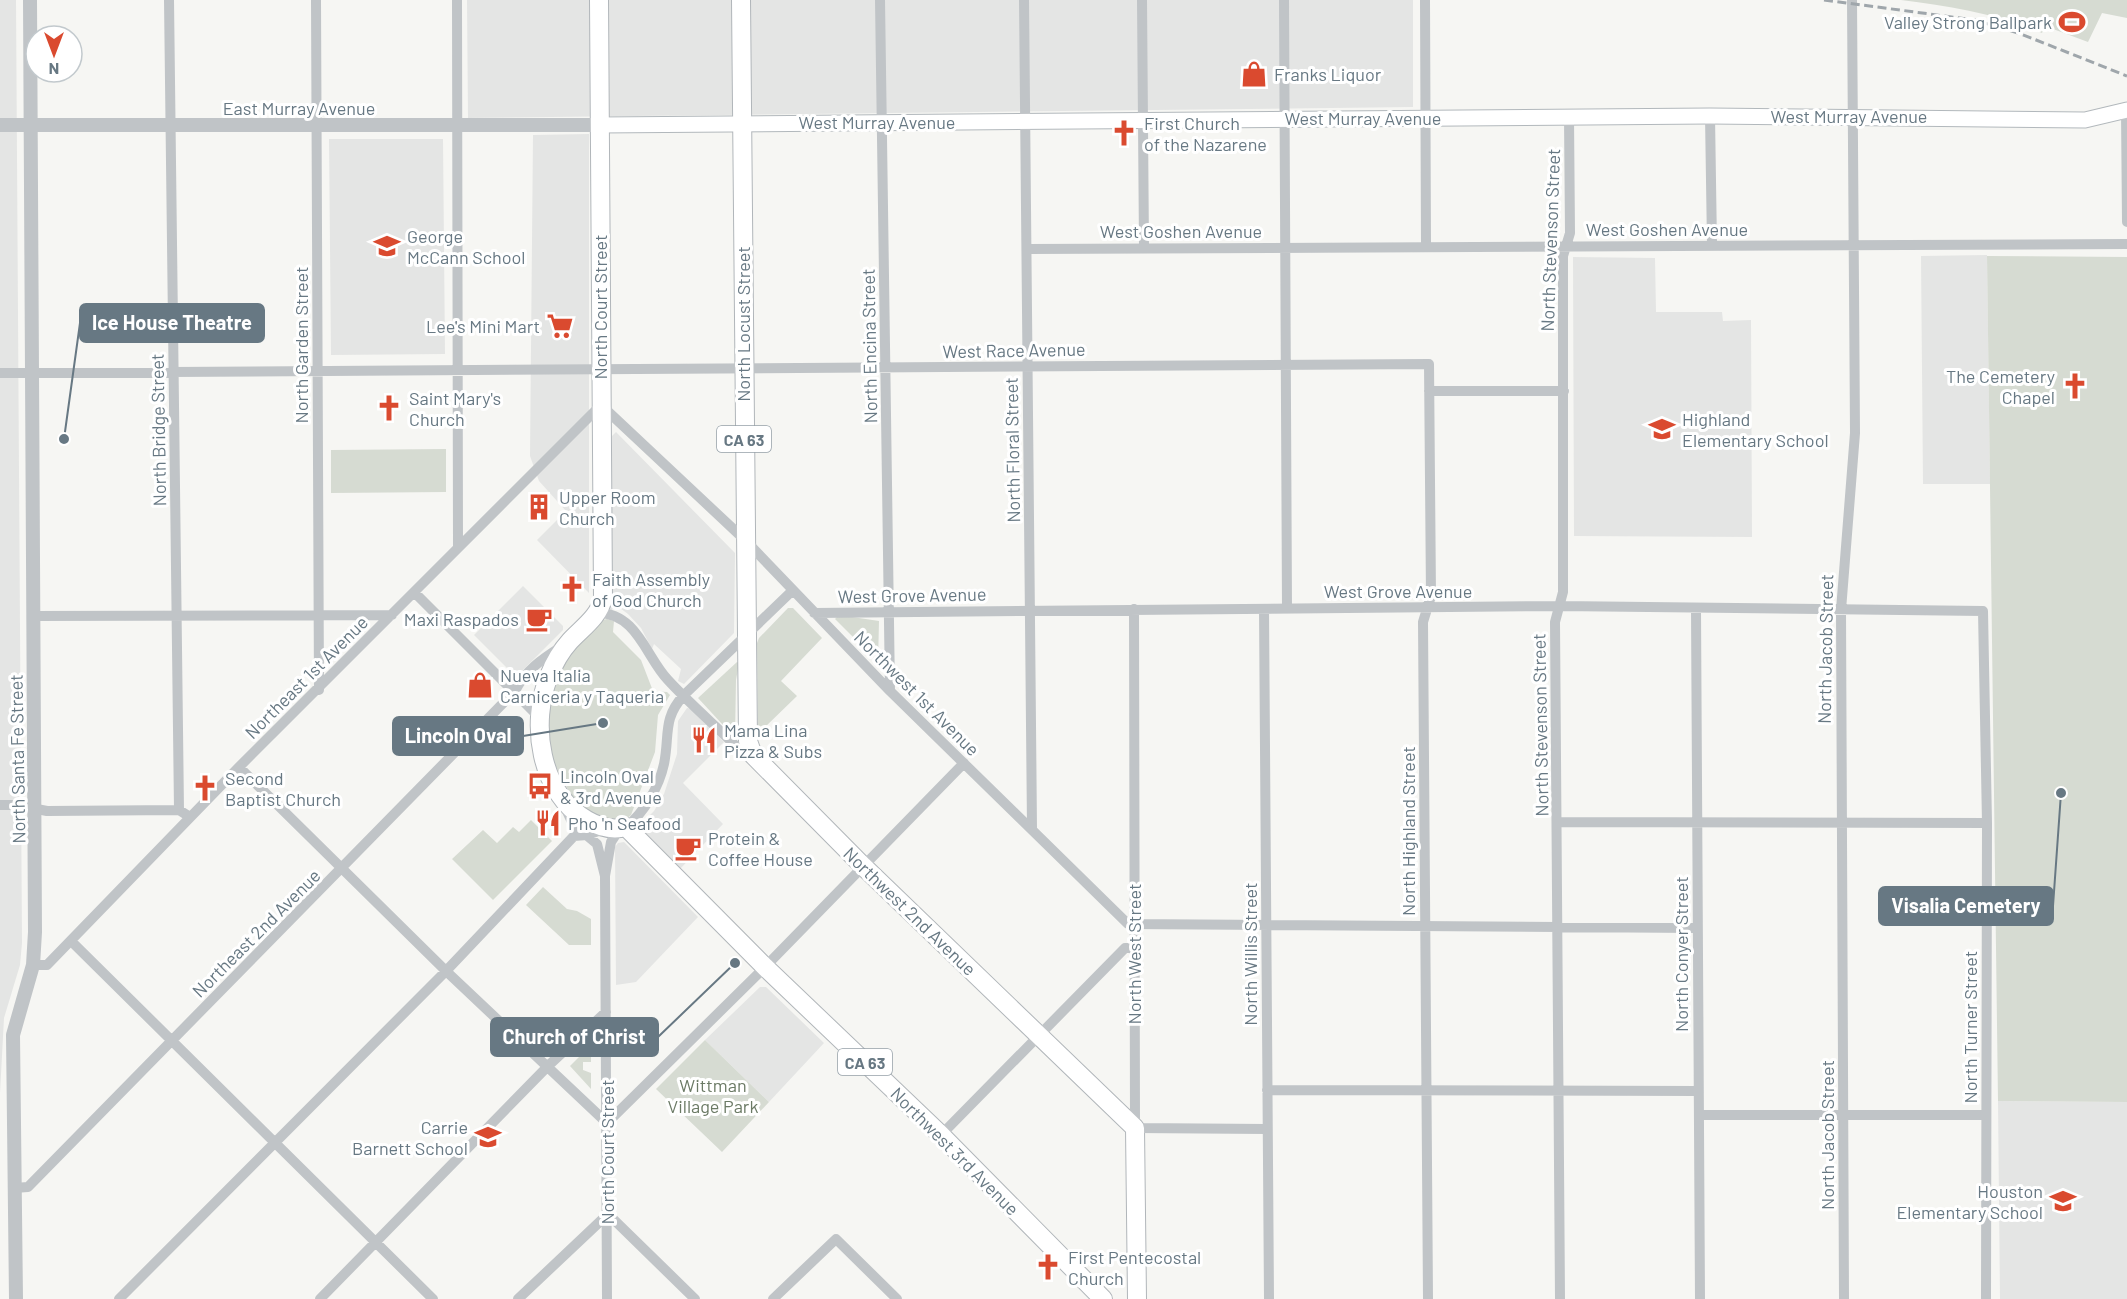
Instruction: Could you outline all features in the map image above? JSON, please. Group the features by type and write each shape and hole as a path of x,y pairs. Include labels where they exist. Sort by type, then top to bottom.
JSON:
{"main road":[{"name":"North Court Street","path":"598,613 603,598 604,584 600,370 599,0"},
{"name":"North Locust Street","path":"741,0 746,732 753,755"},
{"name":"West Murray Avenue","path":"599,125 741,122 881,123 1710,116 2085,120 2126,111"},
{"name":"CA 63","path":"598,613 568,642 548,677 539,717 541,748 549,775 559,792 576,812 617,828"},
{"name":"Northwest 2nd Avenue","path":"753,755 862,866 1135,1128"},
{"name":"Northwest 3rd Avenue","path":"617,828 941,1135 1103,1299"},
{"name":"North West Street","path":"1135,1128 1137,1299"}],"street":[{"name":"North Santa Fe Street","path":"15,1299 14,1188 7,1106 13,1035 33,965 36,809 30,374 30,0"},
{"name":"North Bridge Street","path":"169,0 178,810"},
{"name":"North Garden Street","path":"316,0 319,690"},
{"path":"457,0 458,547"},
{"name":"North Encina Street","path":"880,0 890,691"},
{"name":"North Floral Street","path":"1024,0 1032,828"},
{"path":"1142,0 1144,247"},
{"path":"1284,0 1287,608"},
{"path":"1425,0 1426,246"},
{"name":"North Jacob Street","path":"1844,1299 1840,610 1855,433 1852,0"},
{"path":"2126,111 2127,222"},
{"path":"1710,116 1712,245"},
{"name":"North Stevenson Street","path":"1560,1299 1555,622 1560,606 1564,391 1563,256 1570,233 1569,117"},
{"name":"East Murray Avenue","path":"0,125 599,125"},
{"name":"West Goshen Avenue","path":"1028,249 2127,244"},
{"name":"West Race Avenue","path":"0,374 1429,364"},
{"name":"North Highland Street","path":"1428,1299 1422,622 1431,596 1429,364"},
{"path":"1429,391 1564,391"},
{"name":"Northwest 1st Avenue","path":"601,405 745,540 890,691 1128,924 1134,924"},
{"name":"Northeast 1st Avenue","path":"33,965 47,965 239,766 319,690 601,405"},
{"path":"119,1299 446,970 574,836 617,828 642,810 660,777 664,763 668,718 684,695 792,591"},
{"path":"415,592 539,717"},
{"name":"West Grove Avenue","path":"814,613 1560,606 1983,611"},
{"name":"North West Street","path":"1134,609 1135,1128"},
{"name":"North Willis Street","path":"1264,609 1269,1299"},
{"name":"North Conyer Street","path":"1696,609 1700,1299"},
{"name":"North Turner Street","path":"1983,611 1987,823 1986,1299"},
{"path":"598,613 610,614 631,628 667,680 684,695"},
{"path":"33,616 392,615"},
{"name":"Northeast 2nd Avenue","path":"14,1188 28,1187 515,691 520,680 542,659 568,642"},
{"name":"Northwest 2nd Avenue","path":"684,695 738,748 753,755"},
{"path":"239,766 446,970 549,1065 607,1123 765,967 964,763"},
{"path":"559,792 573,824 574,836"},
{"path":"0,805 47,811 178,810 190,818"},
{"path":"1557,822 1987,823"},
{"path":"573,824 597,844 605,876"},
{"name":"North Court Street","path":"607,1299 605,876 611,842 617,828"},
{"path":"1134,924 1697,928"},
{"path":"71,941 174,1040 433,1299"},
{"path":"941,1135 1125,948 1134,948"},
{"path":"320,1299 549,1065 606,1012"},
{"path":"1267,1090 1698,1091"},
{"path":"1699,1115 1986,1115"},
{"path":"1135,1128 1267,1129"},
{"path":"518,1299 608,1214 695,1299"},
{"path":"773,1299 836,1239 897,1299"}],"shaded area":[{"path":"0,0 16,0 22,943 20,965 4,1018 0,1093"},
{"path":"467,0 1413,0 1413,107 468,118"},
{"path":"589,134 589,593 537,540 566,511 539,481 530,456 533,135"},
{"name":"George McCann School","path":"329,139 443,139 445,354 331,355"},
{"path":"1987,255 1990,484 1923,484 1921,256"},
{"name":"Highland Elementary School","path":"1573,257 1655,258 1656,312 1722,312 1723,321 1751,320 1752,537 1574,536"},
{"path":"616,432 735,553 734,633 684,684 678,681 681,669 654,644 652,649 641,628 628,614 616,605 611,611 608,609 612,586 612,436"},
{"path":"523,586 563,626 563,630 516,677 474,635"},
{"path":"687,708 692,709 724,742 683,783 723,824 680,869 641,830 642,823 654,811 664,794 677,754 678,721"},
{"path":"624,842 698,917 636,982 616,985 615,847 618,843"},
{"path":"760,987 766,987 824,1043 769,1102 705,1040"},
{"name":"Houston Elementary School","path":"1998,1101 2127,1102 2127,1299 2000,1299"}],"green space":[{"path":"1901,0 2127,0 2127,18 2102,13 2088,42 2045,26 2042,33 1973,12"},
{"path":"1987,256 2127,257 2127,1102 1998,1101"},
{"path":"446,449 446,492 331,493 331,450"},
{"path":"788,608 793,608 822,638 781,681 797,696 758,734 757,643 759,638"},
{"path":"839,615 879,621 878,662 835,619"},
{"path":"602,620 614,621 613,632 641,660 653,691 667,692 670,695 658,715 655,752 631,815 624,821 609,823 575,803 553,761 548,731 552,689 566,657"},
{"path":"737,662 739,663 736,680 735,738 698,698"},
{"path":"531,820 552,841 493,900 452,859 483,830 497,843 513,827 519,832"},
{"path":"543,887 567,909 577,911 591,919 591,945 569,945 526,905"},
{"name":"Wittman Village Park","path":"705,1040 769,1102 722,1152 656,1089"},
{"path":"591,1045 591,1062 583,1062 583,1070 591,1073 591,1089 570,1066"}],"railway":[{"path":"1824,0 1975,20 2021,34 2127,76"}],"place":[{"name":"Valley Strong Ballpark","path":"2072,22"},
{"name":"Franks Liquor","path":"1254,74"},
{"name":"First Church of the Nazarene","path":"1124,133"},
{"name":"George McCann School","path":"387,246"},
{"name":"Lee's Mini Mart","path":"560,326"},
{"name":"The Cemetery Chapel","path":"2075,386"},
{"name":"Saint Mary's Church","path":"389,408"},
{"name":"Highland Elementary School","path":"1662,429"},
{"name":"Ice House Theatre","path":"64,439"},
{"name":"Upper Room Church","path":"539,507"},
{"name":"Faith Assembly of God Church","path":"572,589"},
{"name":"Maxi Raspados","path":"539,619"},
{"name":"Nueva Italia Carniceria y Taqueria","path":"480,685"},
{"name":"Lincoln Oval","path":"603,723"},
{"name":"Mama Lina Pizza & Subs","path":"704,740"},
{"name":"Lincoln Oval & 3rd Avenue","path":"540,786"},
{"name":"Second Baptist Church","path":"205,788"},
{"name":"Visalia Cemetery","path":"2061,793"},
{"name":"Pho 'n Seafood","path":"548,823"},
{"name":"Protein & Coffee House","path":"688,848"},
{"name":"Church of Christ","path":"735,963"},
{"name":"Carrie Barnett School","path":"488,1137"},
{"name":"Houston Elementary School","path":"2063,1201"},
{"name":"First Pentecostal Church","path":"1048,1267"}]}
